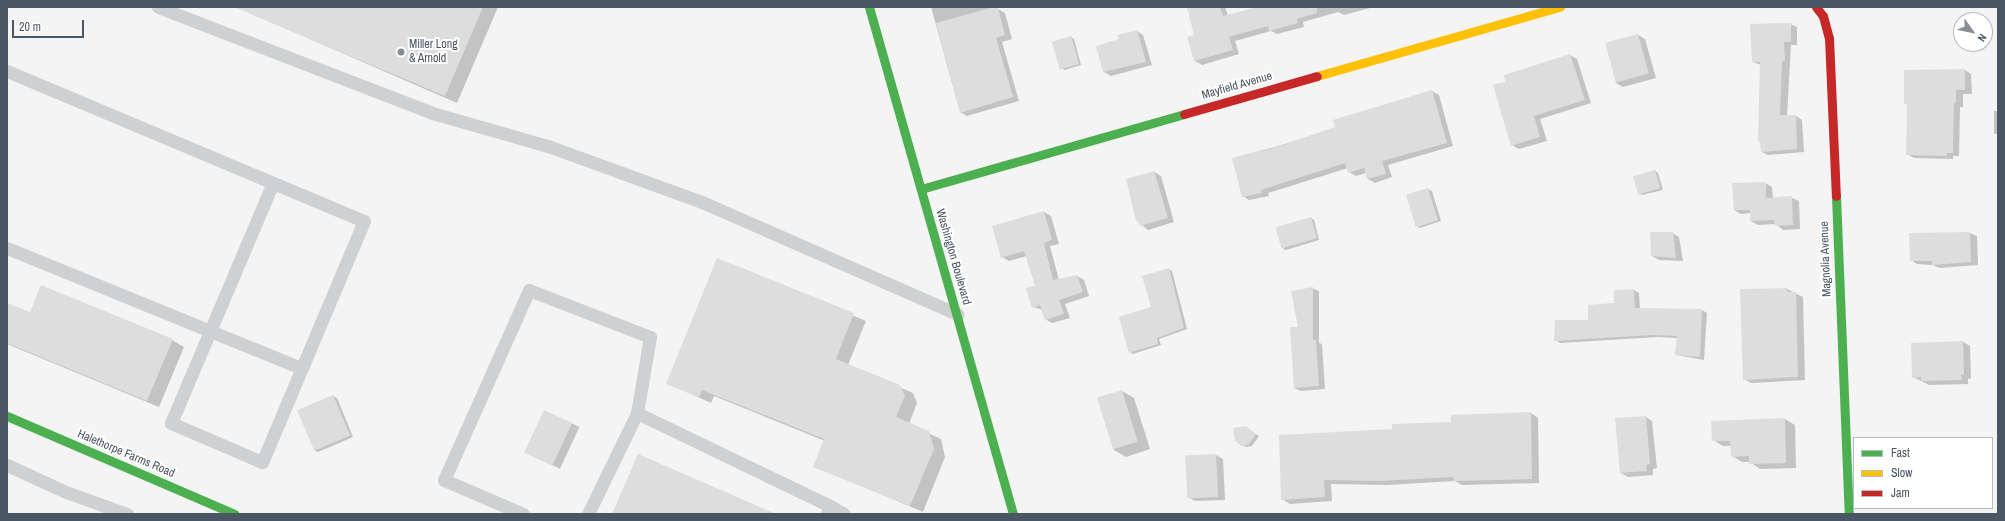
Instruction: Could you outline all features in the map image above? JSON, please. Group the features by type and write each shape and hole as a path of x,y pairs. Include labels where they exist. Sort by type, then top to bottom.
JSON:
{"street":[{"name":"Washington Boulevard","path":"869,7 1013,514"},
{"name":"Mayfield Avenue","path":"921,189 1560,7"},
{"name":"Magnolia Avenue","path":"1816,7 1823,16 1829,38 1849,514"},
{"name":"Halethorpe Farms Road","path":"7,416 235,514"}],"lane":[{"path":"158,7 432,113 548,146 702,202 957,314"},
{"path":"7,71 364,221 262,462 172,423 273,183"},
{"path":"7,248 301,368"},
{"path":"523,514 444,480 529,290 650,337 637,414 588,514"},
{"path":"637,414 828,510 844,514"},
{"path":"7,465 66,492 127,514"},
{"path":"201,514 205,501"}],"building":[{"name":"Miller Long & Arnold","path":"234,7 483,7 445,96"},
{"path":"994,7 998,8 1005,35 996,38 1013,97 960,113 936,23"},
{"path":"1187,7 1220,7 1223,16 1257,7 1317,7 1317,13 1297,19 1298,23 1269,31 1268,26 1229,37 1233,50 1194,61 1187,37 1194,35"},
{"path":"1791,23 1791,42 1784,42 1785,61 1782,61 1780,115 1796,115 1797,149 1761,152 1760,142 1758,142 1760,62 1752,62 1750,24"},
{"path":"1137,30 1146,62 1103,72 1096,46 1119,39 1117,35"},
{"path":"1638,34 1649,74 1616,82 1605,43"},
{"path":"1071,36 1079,64 1060,69 1052,42"},
{"path":"1570,54 1585,100 1534,116 1540,137 1511,146 1493,85 1505,82 1504,75"},
{"path":"1965,69 1965,90 1956,90 1956,103 1954,103 1953,153 1947,153 1947,156 1906,155 1907,104 1904,104 1904,70"},
{"path":"1432,90 1447,143 1382,161 1386,174 1367,179 1364,168 1348,173 1345,163 1261,190 1262,193 1242,197 1232,158 1265,149 1265,151 1335,127 1333,120"},
{"path":"1655,170 1660,188 1638,195 1633,176"},
{"path":"1154,171 1168,218 1140,226 1138,221 1136,221 1126,179"},
{"path":"1766,182 1766,198 1792,196 1793,225 1775,226 1774,220 1750,221 1750,210 1734,210 1732,183"},
{"path":"1428,188 1438,221 1416,227 1406,195"},
{"path":"1044,211 1052,240 1044,243 1053,280 1077,275 1083,292 1059,300 1064,314 1045,320 1040,305 1032,308 1026,288 1035,286 1024,251 1001,258 992,226"},
{"path":"1311,217 1317,238 1281,248 1275,227"},
{"path":"1650,232 1673,232 1676,258 1651,256"},
{"path":"1970,232 1971,262 1932,265 1932,261 1910,261 1909,233"},
{"path":"717,258 854,313 836,359 900,385 905,396 896,417 929,431 934,449 910,506 813,467 824,439 702,390 699,397 666,384"},
{"path":"1169,268 1184,328 1157,338 1158,344 1129,353 1119,317 1151,307 1142,276"},
{"path":"41,285 173,339 147,401 7,343 7,303 30,312"},
{"path":"1313,287 1313,340 1316,340 1319,386 1294,388 1290,327 1298,327 1291,291"},
{"path":"1787,288 1787,292 1796,292 1798,377 1743,380 1740,289"},
{"path":"1634,289 1635,308 1702,309 1700,357 1675,355 1677,336 1652,335 1554,341 1555,320 1588,320 1588,305 1614,303 1614,290"},
{"path":"1963,341 1964,375 1961,375 1962,380 1921,381 1921,377 1912,378 1911,343"},
{"path":"1122,390 1138,442 1113,449 1097,398"},
{"path":"333,395 350,436 314,451 297,410"},
{"path":"544,410 572,423 552,466 524,453"},
{"path":"1531,412 1532,479 1454,481 1453,477 1379,481 1324,480 1325,497 1281,500 1279,435 1392,429 1392,424 1451,422 1451,415"},
{"path":"1646,416 1650,464 1646,465 1647,471 1620,473 1615,418"},
{"path":"1785,418 1786,463 1749,464 1749,456 1731,457 1730,441 1712,441 1711,421"},
{"path":"1246,426 1256,434 1249,444 1241,446 1235,441 1233,428"},
{"path":"638,454 776,514 612,514"},
{"path":"1216,454 1218,497 1187,499 1185,456"}],"traffic: fast":[{"path":"869,7 1013,514"},
{"path":"921,189 1184,114"},
{"path":"1836,196 1849,514"},
{"path":"7,416 235,514"}],"traffic: slow":[{"path":"1317,76 1560,7"}],"traffic: jam":[{"path":"1816,7 1823,16 1829,38 1836,196"},
{"path":"1184,114 1317,76"}],"place":[{"name":"Miller Long & Arnold","path":"401,52"}]}
